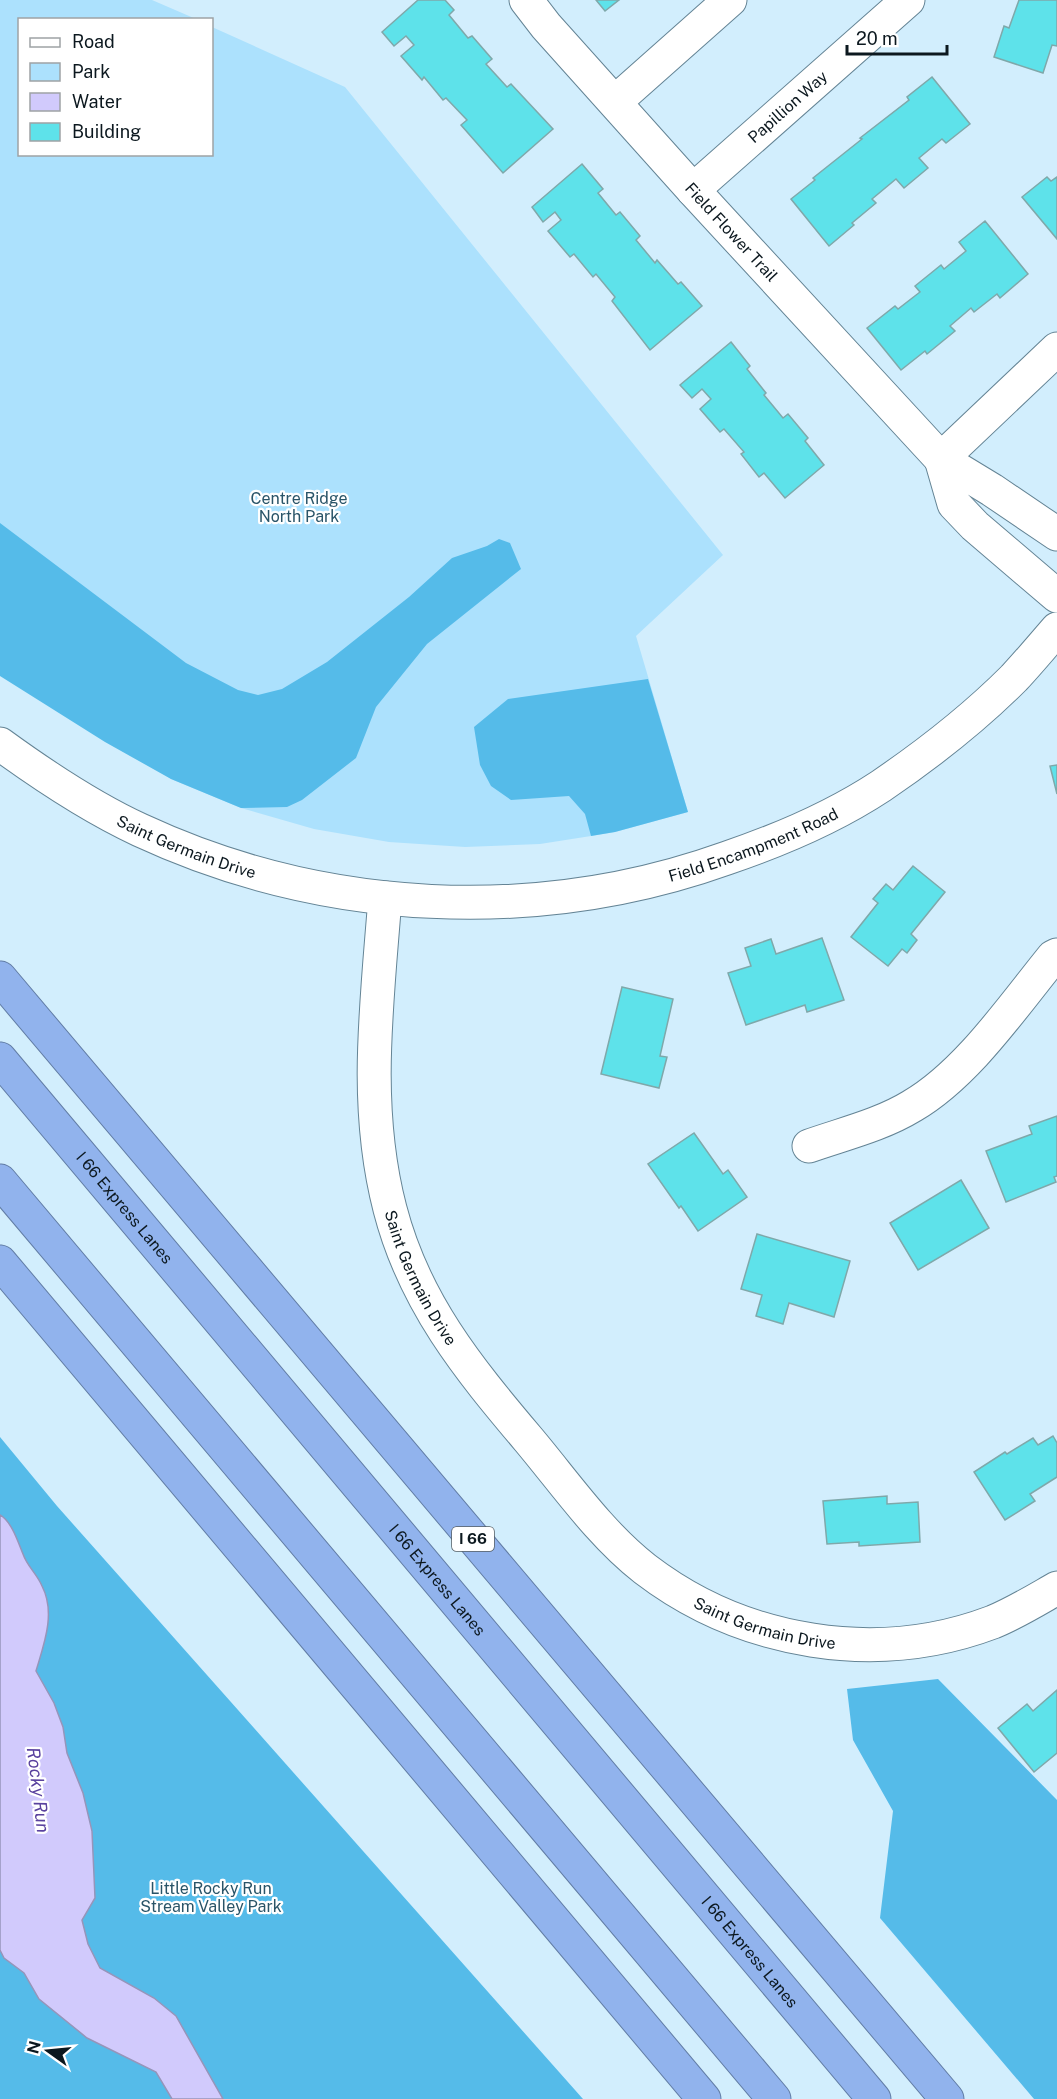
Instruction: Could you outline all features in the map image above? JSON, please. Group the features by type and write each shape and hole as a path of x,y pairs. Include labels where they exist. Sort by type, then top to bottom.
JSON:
{"highway":[{"name":"I 66","path":"0,978 947,2099"},
{"name":"I 66 Express Lanes","path":"0,1059 874,2099"},
{"path":"0,1181 774,2099"},
{"path":"0,1262 704,2099"}],"street":[{"name":"Field Flower Trail","path":"526,0 546,26 693,190 942,459 992,489 1057,534"},
{"path":"615,102 730,0"},
{"name":"Papillion Way","path":"693,190 889,6"},
{"path":"942,459 1057,349"},
{"name":"Field Flower Trail","path":"942,459 954,504 975,526 1057,596"},
{"name":"Field Encampment Road","path":"385,898 428,902 499,902 566,897 642,884 696,869 765,845 818,821 879,787 953,733 1014,678 1057,629"},
{"name":"Saint Germain Drive","path":"0,744 79,797 141,830 208,857 281,879 342,892 385,898 373,1062 375,1129 390,1212 404,1252 423,1296 472,1372 612,1540 643,1568 677,1592 719,1614 752,1627 811,1641 871,1645 930,1639 994,1621 1031,1604 1057,1588"},
{"path":"809,1146 892,1117 936,1091 968,1060 1055,956"}],"green space":[{"name":"Centre Ridge North Park","path":"0,0 152,0 194,18 18,18 18,156 213,156 213,27 345,87 723,555 636,636 688,812 615,832 540,844 465,847 389,842 314,829 241,808 171,779 0,659"},
{"path":"0,523 186,663 238,690 258,695 282,689 327,662 409,597 452,558 487,546 499,539 510,543 521,569 427,644 376,707 356,758 302,800 287,807 241,808 171,779 105,742 0,676"},
{"path":"648,679 688,812 615,832 591,836 585,814 569,796 511,800 491,786 480,765 474,727 508,699"},
{"name":"Little Rocky Run Stream Valley Park","path":"0,1437 57,1506 583,2099 0,2099"},
{"path":"938,1679 1057,1800 1057,2099 1034,2099 880,1918 893,1811 853,1740 847,1689"}],"water":[{"name":"Rocky Run","path":"0,1515 11,1527 46,1596 47,1628 36,1671 54,1703 63,1727 67,1753 83,1793 92,1831 95,1898 82,1920 88,1944 100,1968 154,1998 176,2016 223,2099 172,2099 156,2072 87,2038 39,1999 24,1973 4,1958 0,1950"}],"building":[{"path":"418,0 445,0 454,10 449,15 468,38 472,36 492,59 486,64 507,87 511,84 553,129 503,173 461,125 467,120 446,98 443,100 424,77 422,80 401,56 414,45 406,36 394,46 382,32"},
{"path":"596,0 619,0 605,11"},
{"path":"1019,0 1057,0 1057,46 1052,45 1043,73 994,57 1004,26 1009,28"},
{"path":"932,77 970,124 946,143 942,139 919,158 928,168 904,188 896,179 872,199 876,203 852,223 854,225 829,246 791,199 815,180 813,178 862,139 860,138 909,100 907,97"},
{"path":"582,164 603,189 598,193 616,215 620,212 640,236 636,240 655,263 657,260 702,306 650,350 612,301 615,297 596,274 593,277 574,254 570,257 548,231 561,220 555,212 543,222 532,207"},
{"path":"1047,177 1051,181 1057,177 1057,239 1022,197"},
{"path":"985,221 1028,274 1000,298 997,294 974,312 971,308 950,326 955,331 927,354 925,351 901,370 867,328 895,306 898,309 920,292 915,286 941,265 944,269 966,251 959,242"},
{"path":"731,342 750,366 747,369 766,393 764,395 783,418 788,414 808,438 805,441 824,465 785,498 764,473 759,477 741,454 744,452 724,429 720,432 700,409 711,399 702,389 692,398 680,385"},
{"path":"1057,765 1057,794 1050,766"},
{"path":"913,866 945,892 911,934 917,940 907,953 902,949 888,966 851,937 878,903 873,899 886,884 893,890"},
{"path":"822,938 844,1000 807,1012 805,1005 746,1025 728,973 751,966 745,948 771,939 776,954"},
{"path":"622,987 673,999 660,1056 667,1057 659,1088 601,1074"},
{"path":"1057,1116 1057,1176 1054,1177 1056,1182 1006,1202 986,1151 1032,1134 1029,1126"},
{"path":"694,1133 723,1174 728,1170 747,1197 698,1231 648,1164"},
{"path":"961,1180 989,1228 918,1270 890,1223"},
{"path":"757,1234 850,1261 834,1317 789,1303 783,1324 756,1316 762,1295 741,1289"},
{"path":"1053,1436 1057,1443 1057,1477 1030,1494 1035,1501 1005,1520 974,1472 1005,1452 1007,1454 1033,1438 1038,1445"},
{"path":"887,1496 887,1504 918,1502 920,1542 859,1546 859,1542 827,1544 823,1501"},
{"path":"1057,1690 1057,1753 1034,1772 998,1728 1027,1704 1033,1711"}]}
